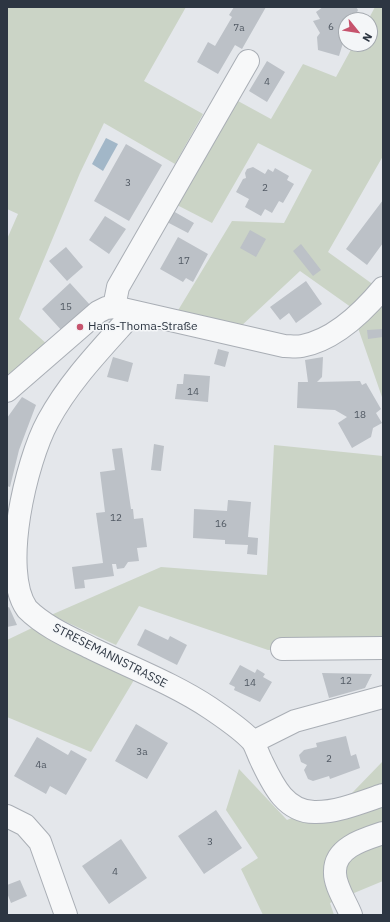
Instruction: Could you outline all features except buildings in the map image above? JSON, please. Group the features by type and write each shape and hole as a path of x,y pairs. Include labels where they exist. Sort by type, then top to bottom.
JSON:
{"street":[{"path":"124,309 118,287 248,61"},
{"path":"7,391 98,312 106,308 124,309 284,346 301,346 327,338 344,326 383,288"},
{"name":"STRESEMANNSTRASSE","path":"124,309 47,422 27,476 16,512 12,540 12,573 17,593 27,608 65,635 181,691 226,719 252,742 272,784 291,804 303,811 315,812 332,810 383,796"},
{"path":"282,649 383,648"},
{"path":"252,742 296,721 383,697"},
{"path":"7,816 25,825 40,842 66,915"},
{"path":"351,915 336,879 335,871 337,861 351,846 383,833"}],"green space":[{"path":"7,7 186,7 144,81 203,114 175,164 104,123 80,173 19,319 48,345 7,390 7,239 18,214 7,209"},
{"path":"375,7 383,7 383,156 328,252 378,288 355,310 300,271 239,328 174,317 232,221 284,223 312,170 258,143 212,223 177,205 238,101 271,119 303,64 336,77 350,52 378,52 378,12 372,12"},
{"path":"383,292 383,400 357,325"},
{"path":"274,445 383,456 383,643 268,650 139,606 116,645 51,615 161,567 267,575"},
{"path":"32,628 134,680 91,752 7,717 7,640"},
{"path":"383,761 383,881 330,903 334,915 263,915 241,869 258,858 226,810 239,769 287,820 352,793"}],"water":[{"path":"106,138 118,144 103,171 92,164"}],"place":[{"name":"Hans-Thoma-Straße","path":"80,327"}]}
